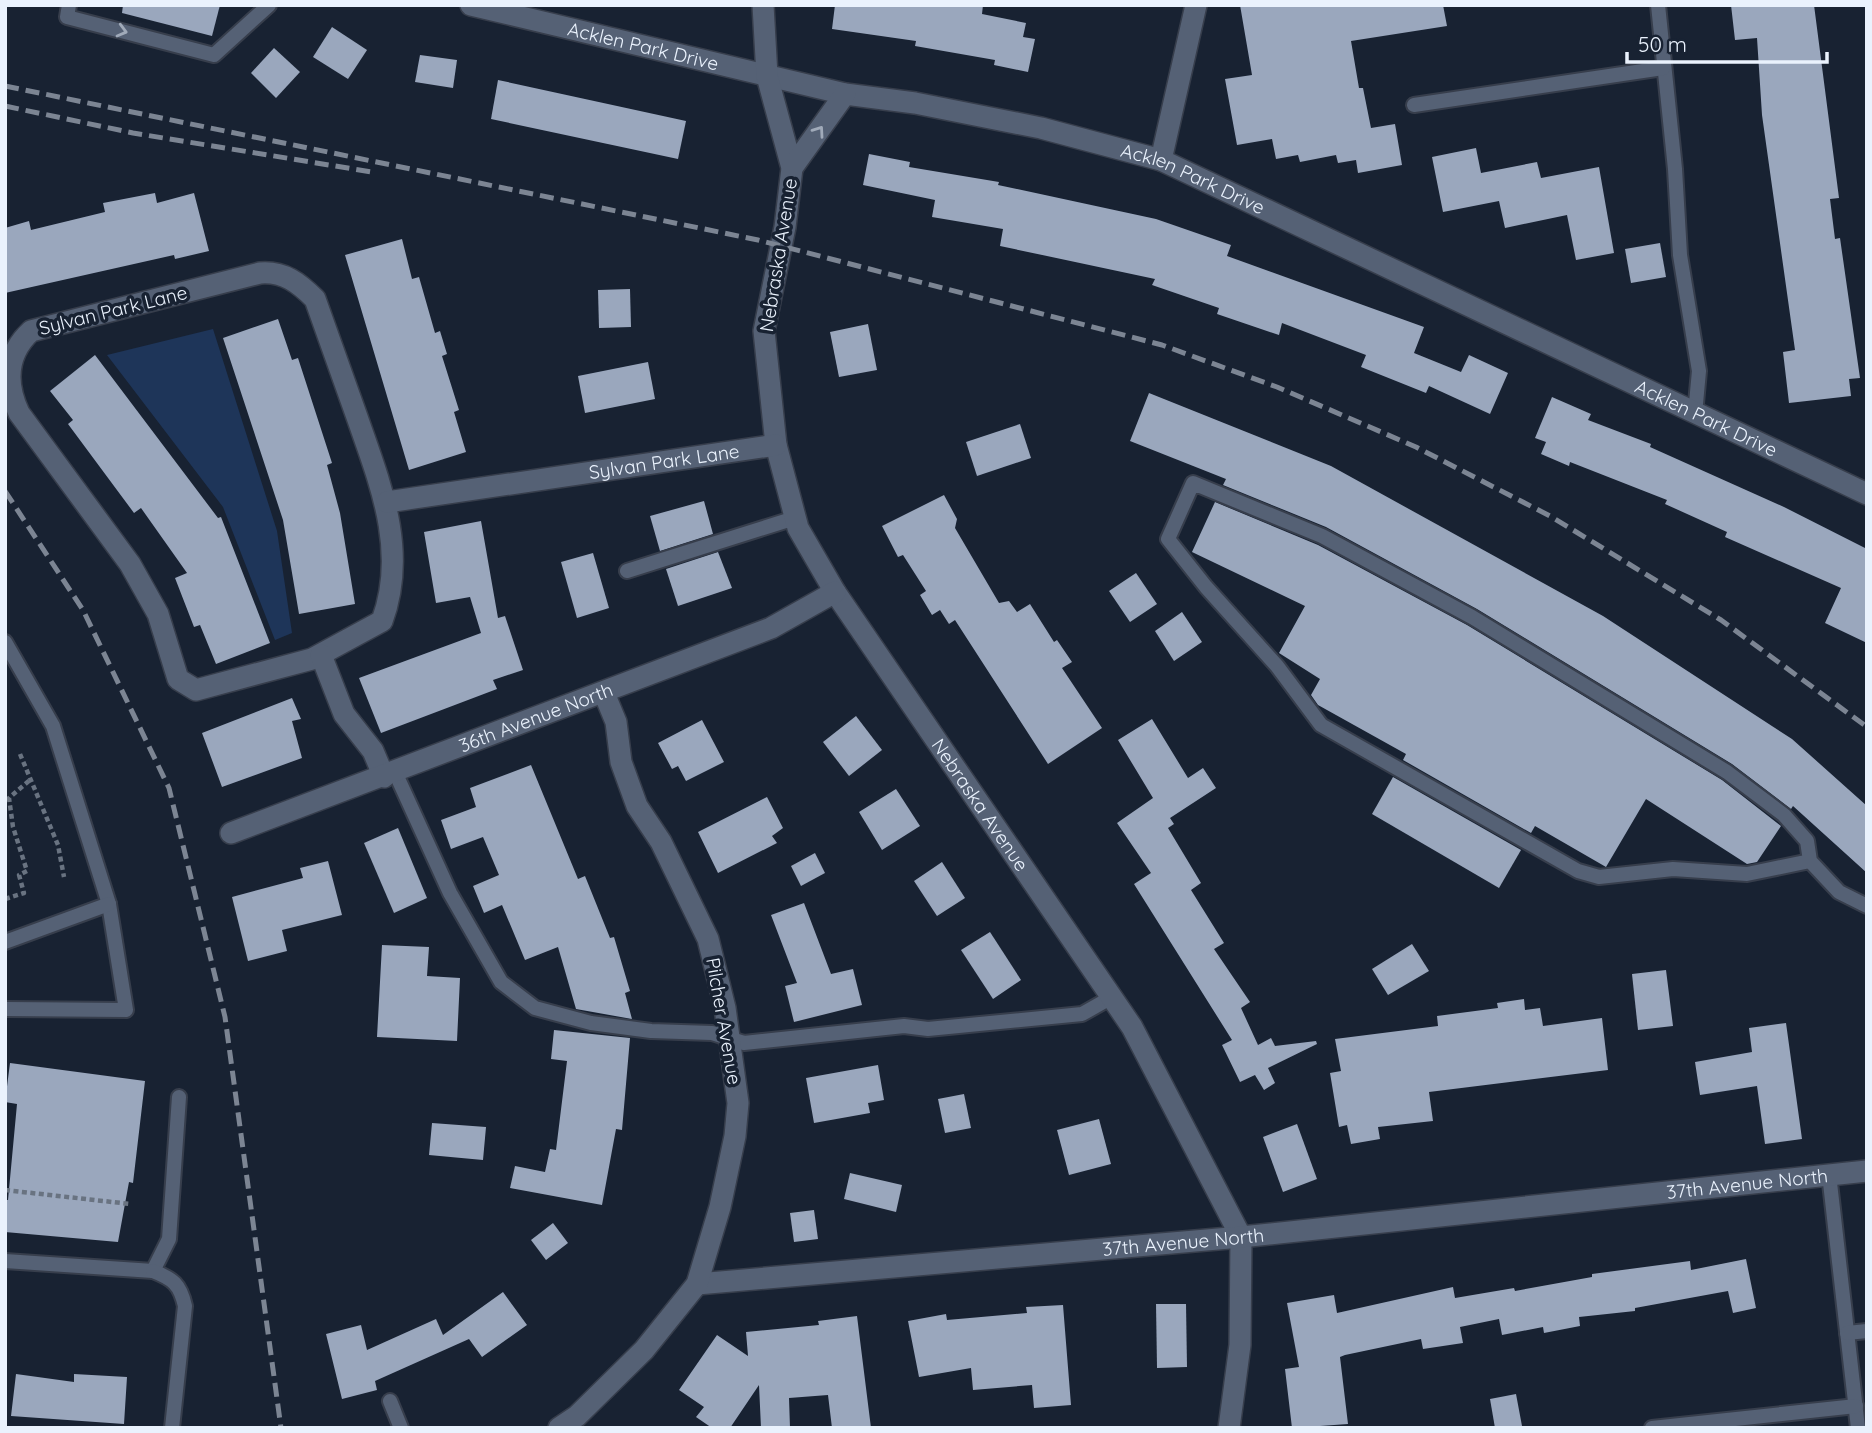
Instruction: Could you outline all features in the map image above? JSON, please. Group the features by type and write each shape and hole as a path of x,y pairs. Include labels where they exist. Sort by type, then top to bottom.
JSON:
{"street":[{"name":"Acklen Park Drive","path":"471,5 845,94 915,103 1041,128 1161,160 1867,495"},
{"path":"763,5 767,76 792,168"},
{"path":"1161,160 1196,5"},
{"path":"792,168 845,94"},
{"name":"Nebraska Avenue","path":"792,168 785,227 764,331 776,445 795,518 835,592 1132,1027 1241,1237 1240,1345 1229,1428"},
{"name":"Sylvan Park Lane","path":"260,273 283,275 299,284 315,299 387,502 392,540 391,596 382,621 321,655 196,690 178,679 158,614 130,564 19,414 9,385 13,355 20,341 31,331 260,273"},
{"name":"Sylvan Park Lane","path":"387,502 776,445"},
{"name":"36th Avenue North","path":"232,833 771,628 835,592"},
{"path":"321,655 344,714 390,775"},
{"name":"Pilcher Avenue","path":"604,693 615,722 621,762 637,806 661,842 708,939 730,1038 738,1103 735,1136 720,1208 697,1284"},
{"name":"37th Avenue North","path":"697,1284 1241,1237 1867,1171"},
{"path":"559,1428 577,1416 644,1350 697,1284"}],"lane":[{"path":"69,5 67,17 214,55 269,5"},
{"path":"1658,5 1675,169 1679,255 1699,371 1695,414"},
{"path":"1413,105 1663,68"},
{"path":"1810,861 1747,874 1673,869 1599,877 1578,871 1321,725 1277,666 1168,539 1193,483 1322,536 1472,617 1704,758 1784,815 1807,841 1810,861 1839,892 1867,906"},
{"path":"627,571 795,518"},
{"path":"5,642 53,726 109,904 126,1010 5,1009"},
{"path":"390,775 450,893 501,982 535,1007 591,1023 650,1031 712,1033 744,1044 904,1026 928,1029 1069,1016 1082,1014 1112,997"},
{"path":"5,942 109,904"},
{"path":"153,1271 169,1239 179,1097"},
{"path":"1829,1174 1857,1428"},
{"path":"5,1261 153,1271 174,1279 181,1290 185,1306 172,1428"},
{"path":"1847,1333 1867,1331"},
{"path":"390,1401 401,1428"},
{"path":"1651,1428 1856,1406"}],"path":[{"path":"20,754 58,845 64,877"},
{"path":"5,899 24,893 19,875 27,871 13,827 9,798 31,779"},
{"path":"5,1190 130,1204"}],"shaded area":[{"path":"213,329 277,531 292,633 275,640 223,507 107,355"}],"building":[{"path":"123,5 220,5 212,36 122,13"},
{"path":"835,5 983,5 982,14 1026,23 1023,37 1035,39 1028,72 994,65 995,60 915,46 916,41 832,29"},
{"path":"1240,5 1443,5 1447,26 1351,41 1359,88 1363,88 1371,128 1395,124 1402,165 1358,173 1356,160 1338,163 1336,155 1300,162 1298,155 1276,159 1272,139 1237,145 1225,79 1252,75"},
{"path":"1731,5 1814,5 1839,198 1830,199 1835,239 1840,238 1860,378 1849,379 1851,396 1789,403 1783,352 1795,350 1762,115 1757,38 1735,40"},
{"path":"332,27 367,50 348,79 313,57"},
{"path":"274,48 300,72 276,98 251,73"},
{"path":"420,55 457,60 453,88 415,82"},
{"path":"498,80 686,121 678,159 491,119"},
{"path":"1476,148 1481,173 1537,162 1541,178 1599,167 1614,253 1576,260 1567,215 1505,228 1499,201 1443,212 1432,157"},
{"path":"869,154 910,162 909,167 999,182 998,185 1156,219 1231,245 1227,256 1424,327 1414,353 1461,372 1469,355 1508,373 1490,414 1429,386 1426,393 1361,367 1366,355 1282,323 1279,335 1217,314 1219,308 1152,285 1155,279 1000,246 1003,229 932,217 935,200 863,185"},
{"path":"155,193 157,203 194,193 209,251 175,259 174,255 5,293 5,228 29,221 31,230 105,212 103,203"},
{"path":"402,239 412,279 419,277 435,333 440,331 447,354 442,356 459,410 454,412 466,452 409,470 345,255"},
{"path":"1660,243 1666,277 1631,283 1625,249"},
{"path":"630,289 631,327 599,328 598,290"},
{"path":"278,319 292,360 298,358 332,463 327,465 340,513 355,604 299,614 283,520 223,338"},
{"path":"868,324 877,370 839,377 830,332"},
{"path":"95,355 218,518 221,517 270,643 216,664 200,625 194,627 175,578 187,573 141,508 134,513 68,424 73,420 50,391"},
{"path":"648,362 655,399 585,413 578,376"},
{"path":"1149,393 1331,466 1603,616 1792,739 1867,806 1867,873 1793,806 1791,809 1732,764 1477,609 1326,527 1223,485 1226,479 1130,441"},
{"path":"1552,397 1591,414 1588,420 1651,444 1650,447 1784,507 1867,549 1867,643 1825,623 1841,588 1725,537 1727,532 1665,504 1667,500 1570,462 1569,466 1541,454 1546,442 1535,438"},
{"path":"1020,424 1031,458 977,476 966,442"},
{"path":"944,495 957,519 955,528 999,603 1009,601 1017,612 1030,604 1054,642 1057,640 1072,662 1062,668 1102,728 1048,764 955,620 949,624 940,610 932,615 920,595 926,591 903,555 898,557 882,526"},
{"path":"704,501 713,534 660,551 650,516"},
{"path":"1215,502 1318,545 1467,625 1722,780 1781,826 1757,862 1747,864 1646,799 1606,867 1535,826 1531,833 1403,760 1406,754 1318,705 1311,695 1320,679 1279,653 1305,606 1192,552"},
{"path":"481,521 498,618 505,616 523,670 493,680 497,689 381,733 359,678 481,633 470,597 436,603 424,532"},
{"path":"718,552 732,588 678,606 666,569"},
{"path":"593,553 609,608 577,618 561,562"},
{"path":"1136,573 1157,604 1130,622 1109,591"},
{"path":"1182,612 1202,642 1174,661 1155,631"},
{"path":"292,698 301,719 292,721 302,758 222,787 202,733"},
{"path":"856,716 882,750 849,776 823,742"},
{"path":"1152,719 1188,778 1203,768 1216,788 1170,818 1174,824 1168,828 1201,883 1191,890 1224,943 1214,949 1250,1002 1241,1008 1258,1045 1271,1038 1275,1046 1316,1041 1317,1044 1268,1068 1275,1083 1264,1090 1255,1075 1240,1082 1222,1045 1232,1040 1134,884 1151,873 1117,823 1153,798 1118,740"},
{"path":"702,720 724,762 686,781 678,766 672,769 658,743"},
{"path":"531,765 578,879 585,876 610,938 614,937 630,991 625,993 632,1019 576,1009 558,947 525,960 502,905 484,913 473,886 499,875 483,837 451,849 441,820 476,807 470,788"},
{"path":"1393,777 1521,850 1499,888 1372,814"},
{"path":"896,789 920,826 882,850 859,812"},
{"path":"767,797 783,828 772,836 777,843 718,873 698,832"},
{"path":"398,828 427,898 394,913 364,843"},
{"path":"815,853 825,873 801,886 791,866"},
{"path":"328,861 342,915 282,930 287,951 248,961 232,897 303,878 300,868"},
{"path":"942,862 965,898 937,916 914,881"},
{"path":"804,903 831,974 853,969 862,1005 794,1022 785,986 797,983 771,915"},
{"path":"990,932 1021,980 993,999 961,950"},
{"path":"1412,944 1429,971 1388,995 1372,969"},
{"path":"382,945 429,947 427,976 460,978 457,1041 377,1037"},
{"path":"1666,970 1673,1026 1638,1030 1632,974"},
{"path":"1524,999 1525,1010 1540,1008 1543,1026 1602,1018 1608,1070 1429,1092 1433,1121 1378,1127 1380,1139 1351,1144 1347,1125 1339,1127 1330,1073 1341,1071 1335,1039 1438,1026 1437,1016 1498,1008 1497,1003"},
{"path":"1786,1023 1802,1139 1765,1144 1757,1086 1700,1095 1695,1062 1752,1052 1749,1028"},
{"path":"554,1030 630,1038 622,1130 616,1129 602,1205 510,1188 515,1166 545,1172 550,1149 556,1150 567,1061 551,1059"},
{"path":"10,1063 145,1081 133,1183 129,1182 118,1242 5,1232 5,1200 8,1200 17,1104 5,1102"},
{"path":"878,1065 884,1100 868,1103 870,1113 814,1123 806,1078"},
{"path":"964,1094 971,1128 945,1133 938,1099"},
{"path":"1099,1119 1111,1164 1069,1175 1057,1130"},
{"path":"432,1123 486,1127 483,1160 429,1155"},
{"path":"1297,1124 1317,1179 1283,1192 1263,1137"},
{"path":"850,1173 902,1185 896,1212 844,1199"},
{"path":"814,1210 818,1239 794,1242 790,1213"},
{"path":"553,1223 568,1243 546,1260 531,1240"},
{"path":"1746,1259 1756,1308 1733,1313 1728,1291 1635,1308 1635,1311 1579,1317 1580,1326 1544,1333 1543,1327 1502,1335 1499,1319 1460,1327 1463,1343 1423,1349 1421,1339 1345,1355 1340,1357 1348,1424 1292,1428 1285,1369 1299,1367 1287,1303 1334,1295 1337,1313 1453,1287 1455,1298 1514,1288 1515,1291 1592,1277 1592,1274 1690,1261 1691,1270"},
{"path":"503,1292 527,1325 482,1357 469,1339 375,1381 377,1390 342,1399 326,1334 361,1325 367,1350 436,1319 443,1335"},
{"path":"1156,1304 1186,1304 1187,1367 1157,1368"},
{"path":"1063,1305 1071,1405 1034,1408 1032,1385 973,1390 971,1368 919,1377 908,1321 946,1314 947,1320 1027,1313 1026,1307"},
{"path":"857,1316 871,1428 832,1428 828,1395 789,1398 790,1428 761,1428 759,1385 730,1428 712,1428 696,1417 704,1407 679,1390 717,1335 748,1356 746,1332 819,1325 818,1321"},
{"path":"16,1374 74,1382 74,1374 127,1377 124,1424 11,1416"},
{"path":"1516,1394 1522,1426 1495,1428 1490,1399"}],"railway":[{"path":"5,86 758,240 1162,345 1277,387 1416,447 1550,516 1721,620 1867,727"},
{"path":"5,106 133,133 372,172"},
{"path":"5,491 83,610 169,788 225,1017 281,1428"}]}
